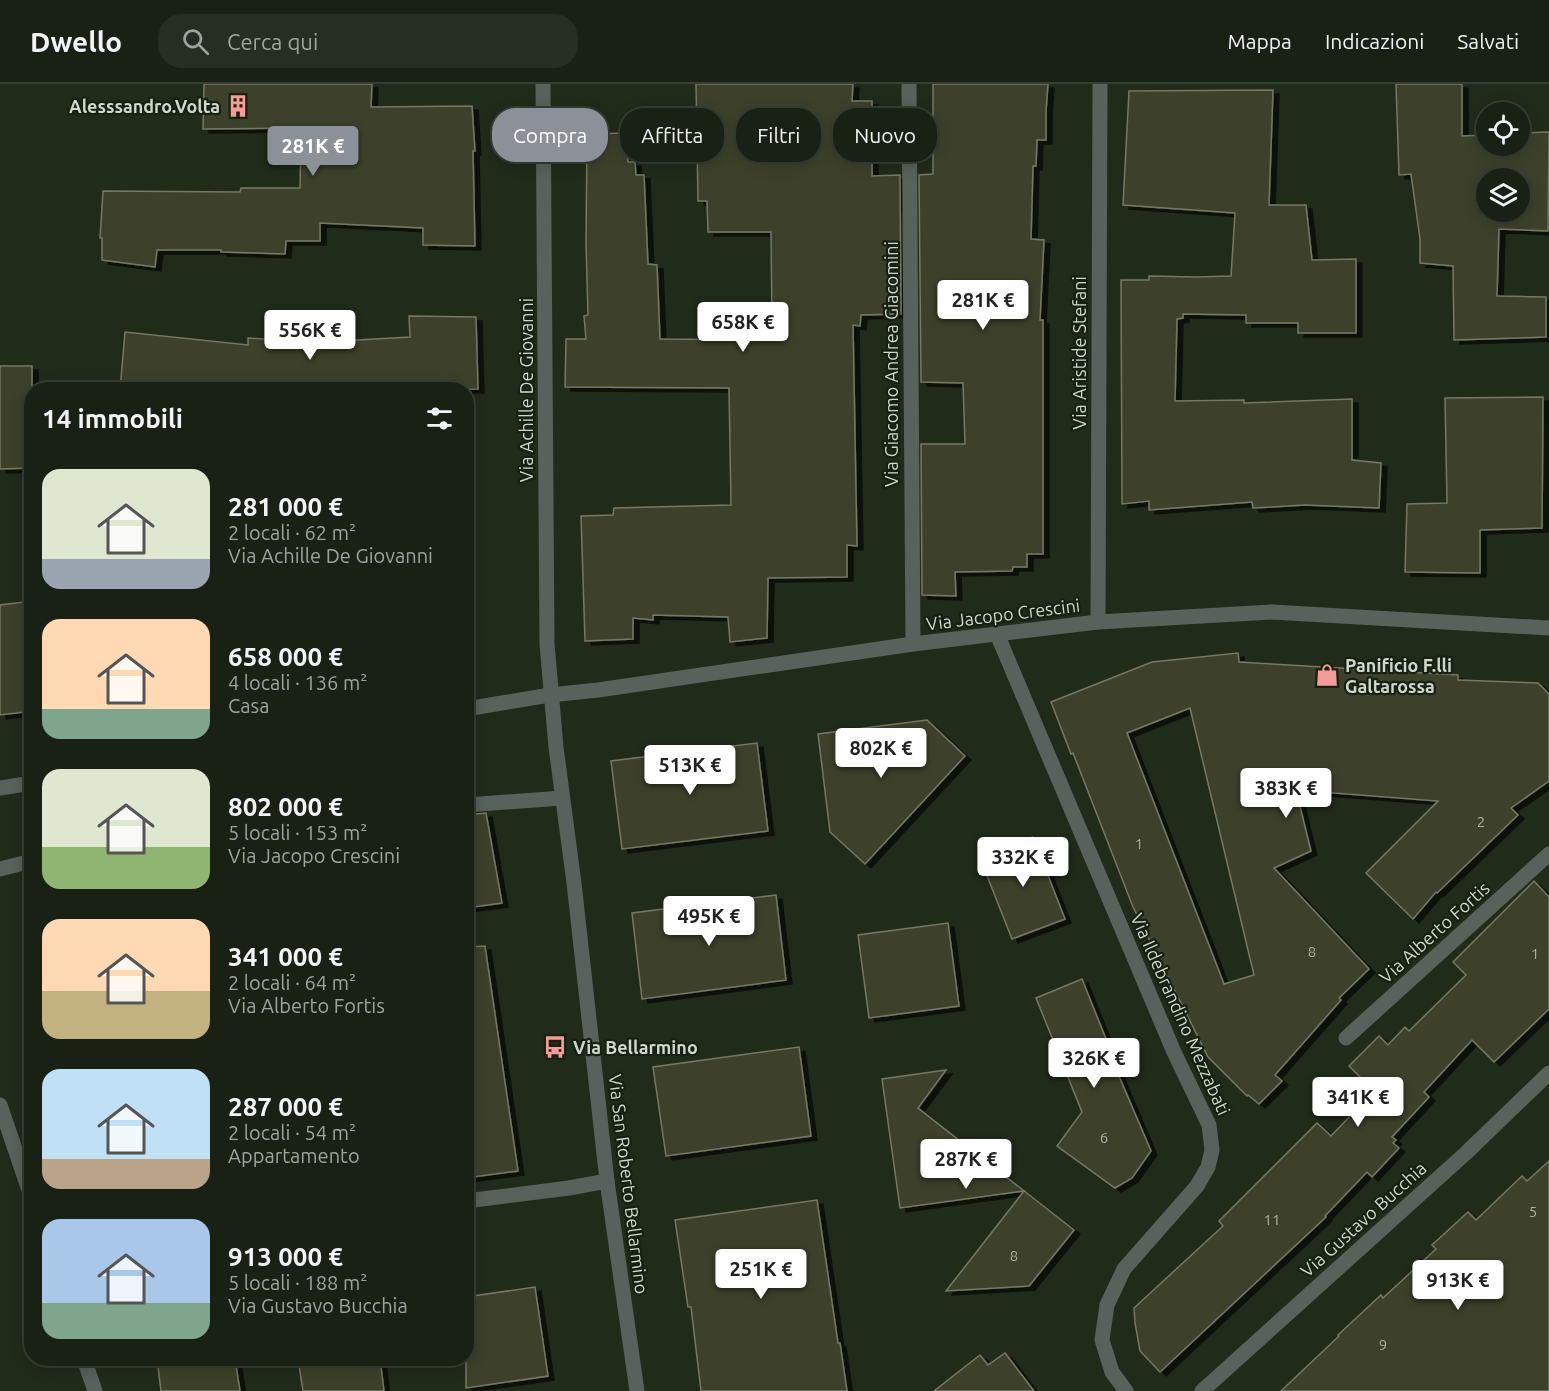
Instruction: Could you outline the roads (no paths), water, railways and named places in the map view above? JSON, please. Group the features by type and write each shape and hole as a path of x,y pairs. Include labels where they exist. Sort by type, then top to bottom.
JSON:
{"street":[{"name":"Via Achille De Giovanni","path":"543,84 547,645 550,695"},
{"name":"Via Giacomo Andrea Giacomini","path":"909,84 913,644"},
{"name":"Via Aristide Stefani","path":"1098,622 1100,84"},
{"name":"Via Jacopo Crescini","path":"474,709 550,695 913,644 1098,622 1272,612 1549,628"},
{"name":"Via Ildebrandino Mezzabati","path":"998,634 1174,1052 1209,1125 1212,1150 1208,1167 1197,1186 1124,1269 1107,1305 1102,1340 1112,1372 1126,1391"},
{"name":"Via San Roberto Bellarmino","path":"550,695 607,1181 637,1391"},
{"path":"0,788 24,784"},
{"path":"474,804 562,798"},
{"name":"Via Alberto Fortis","path":"1346,1038 1549,854"},
{"path":"0,869 24,863"},
{"name":"Via Gustavo Bucchia","path":"1202,1391 1466,1153 1549,1073"},
{"path":"0,1105 24,1176"},
{"path":"474,1200 607,1181"},
{"path":"86,1366 95,1391"}],"place":[{"name":"Alesssandro.Volta","path":"238,106"},
{"name":"Panificio F.lli Galtarossa","path":"1327,675"},
{"name":"Via Bellarmino","path":"555,1047"}]}
